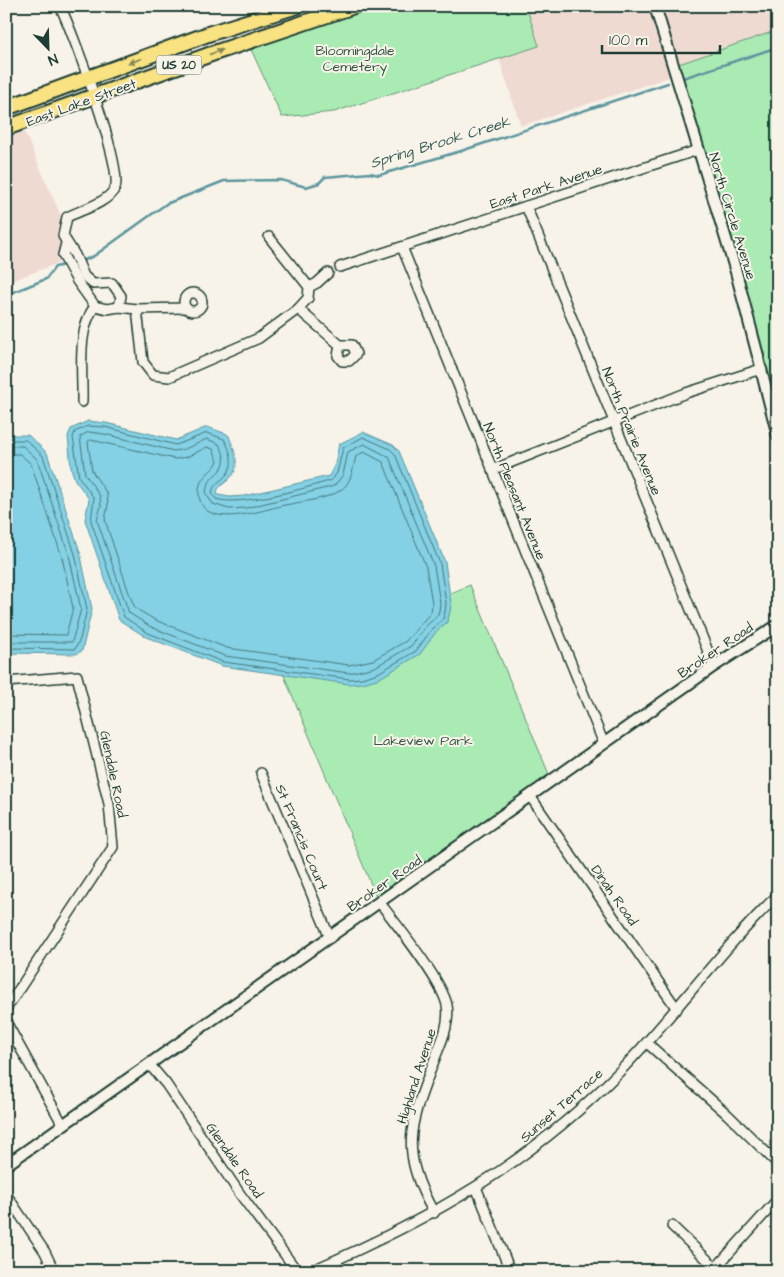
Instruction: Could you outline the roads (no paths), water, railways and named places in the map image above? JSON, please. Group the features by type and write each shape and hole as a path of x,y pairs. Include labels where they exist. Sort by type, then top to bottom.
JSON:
{"main road":[{"name":"East Lake Street","path":"6,108 211,33 297,6"},
{"name":"East Lake Street","path":"6,128 217,52 354,6"}],"street":[{"path":"60,6 88,79 116,169 116,187 107,198 67,217 62,236 76,258 84,276 93,284 112,283 121,296 119,307"},
{"name":"North Circle Avenue","path":"655,6 736,272 778,436"},
{"name":"East Park Avenue","path":"340,267 698,150"},
{"name":"North Prairie Avenue","path":"526,206 714,666"},
{"path":"137,309 142,362 153,375 169,377 259,338 308,298 309,287 270,237"},
{"path":"66,243 63,255 95,306 107,309 119,307 137,309 186,308"},
{"name":"North Pleasant Avenue","path":"402,247 604,744"},
{"path":"309,287 317,283 328,273"},
{"path":"82,402 84,332 87,317 95,306"},
{"path":"298,308 340,345"},
{"path":"492,470 686,393 761,369"},
{"name":"Broker Road","path":"6,1165 714,666 778,625"},
{"name":"Glendale Road","path":"6,682 77,676 109,804 113,847 6,1009"},
{"name":"St Francis Court","path":"261,773 330,938"},
{"name":"Dinah Road","path":"530,796 677,1009"},
{"name":"Sunset Terrace","path":"311,1271 380,1241 434,1213 524,1154 570,1117 647,1043 778,895"},
{"name":"Highland Avenue","path":"380,902 439,987 447,1006 446,1026 420,1101 411,1138 414,1171 434,1213"},
{"path":"6,1022 63,1125"},
{"path":"647,1043 727,1114 778,1164"},
{"name":"Glendale Road","path":"149,1064 166,1084 240,1194 297,1271"},
{"path":"476,1187 507,1263"},
{"path":"6,1194 45,1252 54,1271"},
{"path":"672,1226 715,1269 778,1199"}],"water":[{"path":"88,421 106,423 176,440 207,427 227,434 235,452 236,468 234,473 217,492 218,495 230,497 244,496 329,476 335,464 339,444 363,432 393,445 399,451 445,562 451,603 447,622 436,632 420,654 380,678 363,683 349,684 222,666 146,637 119,620 85,520 89,499 75,480 71,468 68,436 71,429"},
{"path":"6,435 28,435 47,453 80,552 92,609 82,651 76,654 6,653"}],"waterway":[{"name":"Spring Brook Creek","path":"683,78 778,47"},
{"name":"Spring Brook Creek","path":"80,262 94,256 166,204 224,181 281,180 306,187 319,183 325,177 370,173 379,175 461,151 668,83"},
{"name":"Spring Brook Creek","path":"6,295 46,279 55,267 65,265"}],"park label":[{"name":"Bloomingdale Cemetery","path":"355,58"},
{"name":"Lakeview Park","path":"423,740"}]}
